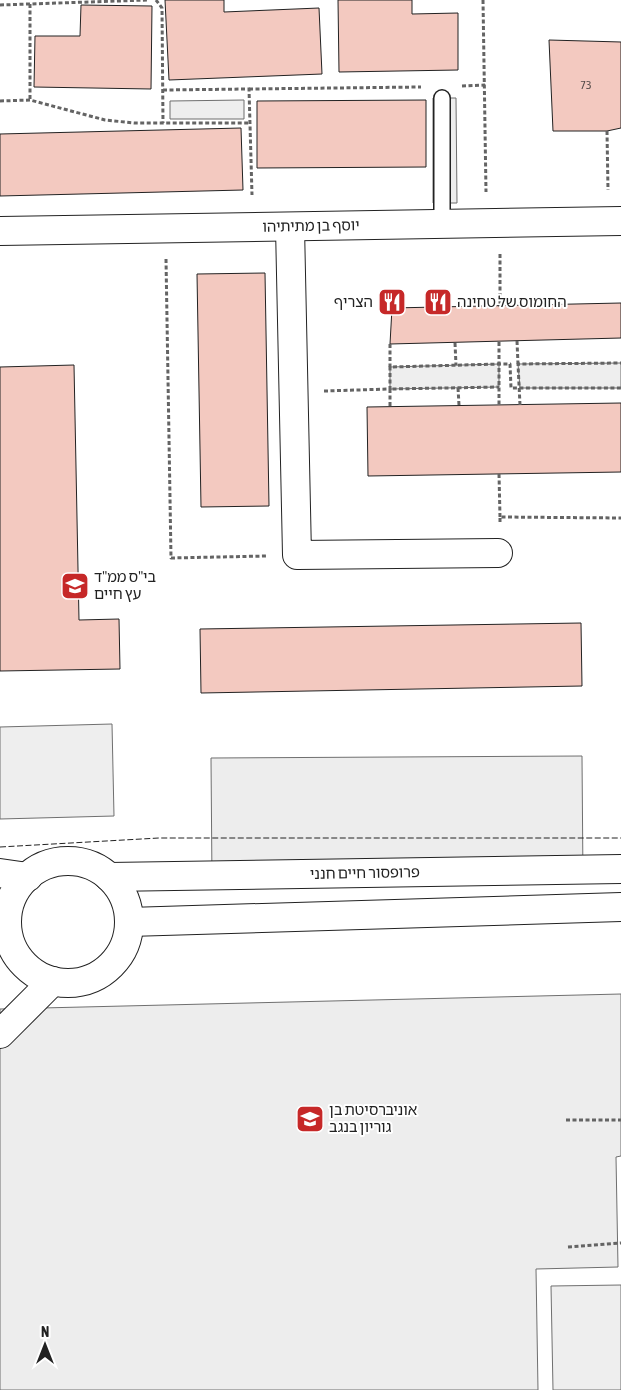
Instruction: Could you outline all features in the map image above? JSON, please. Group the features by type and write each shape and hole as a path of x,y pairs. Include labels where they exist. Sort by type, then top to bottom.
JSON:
{"street":[{"name":"יוסף בן מתיתיהו","path":"0,231 442,224 493,234 621,221"},
{"path":"290,226 296,555 498,553"},
{"path":"60,862 77,862 94,867 109,877 122,892 129,912 129,932 122,951 110,968 93,978 73,984 53,981 34,975 19,959 3,920 13,895 28,877 43,867 60,862"},
{"name":"פרופסור חיים חנני","path":"109,877 621,869"},
{"path":"0,873 28,877"},
{"path":"129,922 621,907"},
{"path":"0,1034 53,981"}],"lane":[{"path":"442,98 442,224"}],"path":[{"path":"0,5 147,0"},
{"path":"156,0 162,8 163,123"},
{"path":"483,0 485,85 493,234 500,307"},
{"path":"30,4 30,100"},
{"path":"455,86 485,85"},
{"path":"163,90 426,86"},
{"path":"249,89 253,227"},
{"path":"0,101 30,100 106,120 134,123 250,122"},
{"path":"607,131 608,198"},
{"path":"166,228 171,558 296,555"},
{"path":"517,341 520,405"},
{"path":"500,342 500,405"},
{"path":"455,343 456,365"},
{"path":"390,344 390,406"},
{"path":"518,364 621,363"},
{"path":"390,367 510,364 511,388 621,388"},
{"path":"319,391 500,387"},
{"path":"458,388 460,405"},
{"path":"498,553 500,474"},
{"path":"500,517 621,518"},
{"path":"566,1120 621,1120"},
{"path":"568,1247 621,1242"}],"shaded area":[{"path":"433,98 456,98 457,203 433,203"},
{"path":"244,100 244,119 170,119 170,101"},
{"path":"621,363 621,388 520,388 518,364"},
{"path":"499,364 499,387 390,389 390,367"},
{"path":"112,724 114,816 0,819 0,727"},
{"path":"582,756 583,880 212,882 211,758"},
{"name":"אוניברסיטת בן גוריון בנגב","path":"621,994 621,1156 616,1157 618,1267 536,1269 538,1390 0,1390 0,1009"},
{"path":"621,1285 621,1390 553,1390 551,1286"}],"building":[{"path":"165,0 224,0 224,12 319,8 322,74 169,80"},
{"path":"338,0 412,0 412,14 458,13 458,70 339,72"},
{"path":"81,5 152,6 151,89 34,87 35,36 80,36"},
{"path":"549,40 621,42 621,128 607,131 553,131"},
{"path":"426,100 426,167 257,168 257,101"},
{"path":"241,128 243,190 0,196 0,134"},
{"path":"265,273 269,506 201,507 197,274"},
{"path":"621,303 621,338 390,344 392,308"},
{"path":"74,365 79,620 119,619 120,669 0,671 0,367"},
{"path":"621,403 621,472 368,476 367,407"},
{"path":"581,623 582,686 201,693 200,629"}],"fence":[{"path":"0,847 159,838 621,838"}],"place":[{"name":"הצריף","path":"392,302"},
{"name":"החומוס של טחינה","path":"438,302"},
{"name":"בי\"ס ממ\"ד עץ חיים","path":"75,586"},
{"name":"אוניברסיטת בן גוריון בנגב","path":"310,1119"}]}
